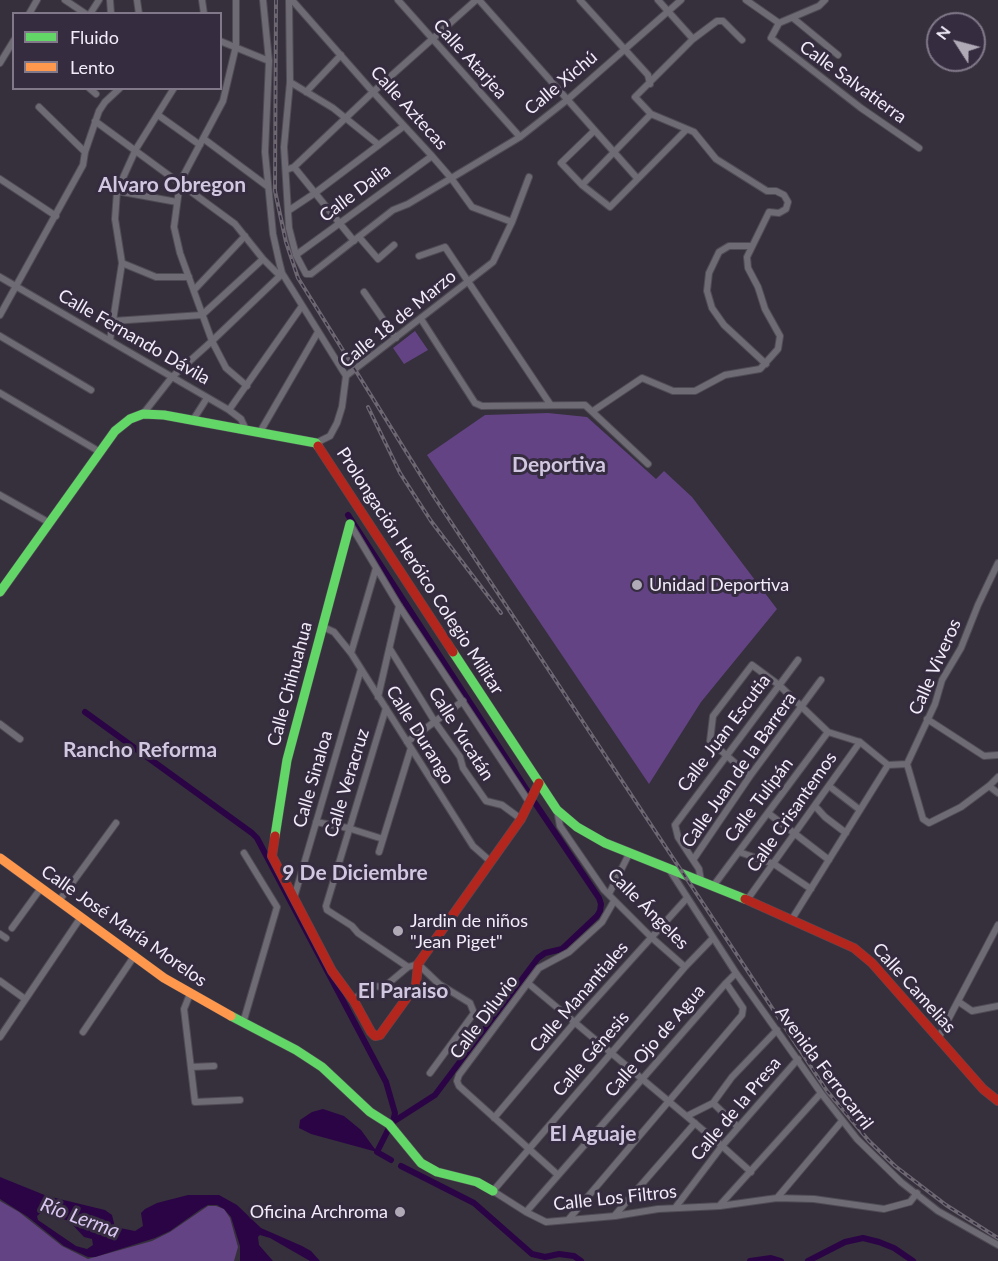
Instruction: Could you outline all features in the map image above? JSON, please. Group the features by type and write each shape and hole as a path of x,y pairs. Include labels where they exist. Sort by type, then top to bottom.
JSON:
{"street":[{"path":"65,0 85,12"},
{"path":"90,12 99,0"},
{"path":"236,0 236,46 223,102 180,182 174,227 180,253 212,341 226,368 247,386"},
{"path":"263,0 269,61 265,152 267,186 281,274"},
{"path":"291,0 290,82 284,147 289,228 296,255"},
{"name":"Calle Aztecas","path":"291,0 432,156 472,207 512,222"},
{"name":"Calle Atarjea","path":"399,0 520,137"},
{"path":"286,170 294,167 432,38 477,0 637,178"},
{"path":"580,0 648,75 650,84"},
{"path":"658,0 693,39"},
{"name":"Calle Xichú","path":"296,255 304,273 311,274 393,210 408,204 520,137 567,100 681,0"},
{"path":"746,0 779,23 819,6 825,0"},
{"path":"793,18 838,55"},
{"path":"592,411 642,378 674,391 695,391 725,375 760,369 778,349 780,336 765,309 758,287 748,268 747,256 769,212 779,213 786,209 788,202 784,195 776,191 767,191 716,159 694,132 651,114 635,97 693,39 717,21 723,21 742,40"},
{"name":"Calle Salvatierra","path":"779,23 771,38 861,108 919,148"},
{"path":"222,42 269,61"},
{"path":"0,63 12,43"},
{"path":"306,92 341,55"},
{"path":"290,82 346,118 379,145"},
{"path":"91,90 96,94"},
{"path":"0,315 83,165 95,121 105,102 118,90"},
{"path":"110,340 122,262 115,219 117,191 136,149 173,90"},
{"path":"39,107 85,152"},
{"path":"582,185 651,114"},
{"path":"158,115 267,186"},
{"path":"95,121 235,224 263,259 281,274 346,376"},
{"path":"288,211 405,126"},
{"path":"594,131 561,163 582,185 610,207 686,130"},
{"name":"Calle Dalia","path":"296,255 432,156"},
{"path":"294,167 339,223 378,259 394,245"},
{"name":"Calle 18 de Marzo","path":"316,443 330,436 337,423 342,407 346,376 493,262 512,222 529,177"},
{"path":"0,179 56,216"},
{"path":"117,191 177,202"},
{"path":"195,289 245,236"},
{"path":"751,246 729,246 719,252 709,273 707,291 712,308 723,325 766,364"},
{"path":"419,256 445,247 550,404"},
{"path":"112,321 202,315 263,259"},
{"path":"122,262 156,278 189,278"},
{"path":"0,592 115,431 130,419 144,414 172,377 281,274"},
{"name":"Calle Fernando Dávila","path":"0,277 229,410 241,419 246,430"},
{"path":"364,292 396,338"},
{"path":"229,410 302,306"},
{"path":"421,319 475,403 482,406 585,405 648,464"},
{"path":"260,432 318,332"},
{"path":"0,336 91,390"},
{"path":"0,393 100,453"},
{"path":"193,420 207,398"},
{"name":"Prolongación Heróico Colegio Militar","path":"144,414 164,414 316,443 557,810 577,827 605,843 691,877"},
{"path":"0,495 48,522"},
{"path":"350,524 399,606 529,802"},
{"name":"Calle Chihuahua","path":"294,898 272,856 277,816 287,760 350,524"},
{"name":"Calle Viveros","path":"907,764 935,704 942,680 962,648 978,605 998,563"},
{"path":"351,654 377,567"},
{"path":"378,697 399,606"},
{"name":"Calle Durango","path":"323,627 334,632 351,654 472,846 490,861"},
{"name":"Calle Yucatán","path":"390,649 435,722 460,757 463,768 486,801 502,805 521,819"},
{"name":"Calle Juan Escutia","path":"693,860 678,837 675,825 798,660"},
{"path":"750,776 710,741 713,716 752,666 779,685 828,732 860,742 888,765 907,764 925,821 929,823 962,807 998,777"},
{"name":"Calle Sinaloa","path":"294,898 361,669"},
{"name":"Calle Juan de la Barrera","path":"701,881 699,869 693,860 750,776 821,680"},
{"path":"379,852 409,745 463,701"},
{"name":"Calle Veracruz","path":"386,708 326,906 327,910 352,926 358,933 413,966"},
{"path":"927,719 984,756 998,755"},
{"path":"0,724 20,739"},
{"name":"Calle Tulipán","path":"714,885 828,732"},
{"name":"Calle Crisantemos","path":"747,900 860,742"},
{"path":"792,919 888,765"},
{"path":"354,1001 365,988 384,987 413,966 521,819 539,783"},
{"path":"829,786 860,810"},
{"path":"990,786 998,793"},
{"path":"815,806 846,833"},
{"name":"Calle Ángeles","path":"557,810 560,826 604,890 685,967"},
{"path":"768,813 830,860"},
{"path":"316,822 348,828 383,839"},
{"path":"59,901 116,823"},
{"path":"739,852 774,864 811,889"},
{"path":"243,1023 277,907 244,853"},
{"path":"609,894 629,854"},
{"name":"Calle José María Morelos","path":"0,859 164,978 296,1050"},
{"name":"Avenida Ferrocarril","path":"668,868 736,973 821,1093 857,1139 901,1182 938,1211 998,1245"},
{"name":"Calle Camelias","path":"691,877 847,944 872,963 938,1040 983,1089 998,1101"},
{"path":"12,928 41,888"},
{"path":"294,898 333,971 375,1036 380,1035 416,985 413,966"},
{"name":"Calle Manantiales","path":"494,1118 575,1022 687,898"},
{"name":"Calle Diluvio","path":"494,1118 459,1086 457,1081 459,1075 539,968 569,952 602,922 614,901"},
{"path":"0,1037 81,917"},
{"path":"938,1040 998,925"},
{"name":"Calle Génesis","path":"493,1191 685,967 713,938"},
{"path":"83,1032 135,955"},
{"path":"413,966 470,1004 474,1013 430,1073"},
{"name":"Calle Ojo de Agua","path":"526,1212 736,973"},
{"path":"0,981 25,999"},
{"path":"567,1220 670,1102 744,1012 726,983"},
{"path":"528,984 751,1172"},
{"path":"190,994 184,1009 195,1102 240,1100"},
{"path":"959,1002 972,1011 998,1006"},
{"path":"687,1116 713,1103 732,1077 777,1030"},
{"name":"Calle Los Filtros","path":"296,1050 322,1067 370,1112 388,1124 421,1163 437,1172 477,1182 546,1222 675,1208 720,1206 777,1198 814,1199 884,1209 910,1202 917,1193"},
{"name":"Calle de la Presa","path":"675,1208 722,1146 798,1059"},
{"path":"191,1067 214,1066"},
{"path":"720,1206 821,1093"},
{"path":"713,1103 738,1127"},
{"path":"494,1118 558,1175"},
{"path":"777,1198 842,1121"},
{"path":"615,1216 695,1123"}],"shaded area":[{"path":"415,331 428,350 404,364 393,348"},
{"name":"Unidad Deportiva","path":"548,413 587,417 656,479 664,471 692,497 777,609 701,702 649,784 427,455 485,415"},
{"path":"0,1201 19,1212 62,1246 88,1259 152,1241 170,1232 208,1206 224,1209 230,1218 238,1247 234,1261 0,1261"}],"water":[{"path":"323,1109 344,1116 361,1130 377,1152 311,1134 299,1128 300,1120 312,1112"},
{"name":"Río Lerma","path":"0,1177 47,1196 105,1210 112,1215 115,1227 135,1231 143,1226 141,1213 157,1203 188,1195 219,1195 237,1205 261,1228 311,1251 320,1261 310,1261 270,1238 260,1235 259,1245 273,1261 240,1261 240,1246 231,1217 217,1205 208,1205 170,1231 155,1238 95,1257 88,1257 64,1246 28,1217 0,1199","holes":["42,1212 69,1221 84,1237 92,1239 93,1245 87,1249 76,1246 38,1220 37,1216"]}],"waterway":[{"path":"348,515 530,795"},
{"path":"85,712 257,838 386,1082 395,1113 393,1122"},
{"path":"393,1122 435,1095 538,958 545,953 562,949 600,911 599,898 535,803"},
{"path":"388,1130 377,1152 391,1160"},
{"path":"401,1166 474,1203 532,1254 545,1257 559,1254 574,1256 581,1261"},
{"path":"808,1261 845,1242 863,1238 894,1248 913,1261"},
{"path":"750,1261 771,1258 781,1261"}],"railway":[{"path":"276,0 275,191 286,242 298,278 433,495 827,1091 869,1141 895,1166 946,1205 998,1238"},
{"path":"368,407 400,473 431,521 501,613"}],"traffic: fast":[{"path":"0,592 115,431 130,419 143,414 164,415 316,443 318,446"},
{"path":"275,836 287,760 350,524"},
{"path":"453,652 557,810 577,827 605,843 745,899"},
{"path":"231,1016 296,1050 322,1067 370,1112 389,1124 421,1163 437,1172 477,1182 493,1191"}],"traffic: slow":[{"path":"0,858 164,978 231,1016"}],"traffic: jam":[{"path":"318,446 453,652"},
{"path":"275,836 272,856 332,971 354,1001 371,1032 375,1036 380,1035 416,985 418,964 521,819 539,783"},
{"path":"745,899 854,948 872,963 983,1089 998,1101"}],"place":[{"name":"Unidad Deportiva","path":"637,585"},
{"name":"Jardin de niños \"Jean Piget\"","path":"398,931"},
{"name":"Oficina Archroma","path":"400,1212"}],"district":[{"name":"Alvaro Obregon","path":"172,185"},
{"name":"Deportiva","path":"559,465"},
{"name":"Rancho Reforma","path":"140,750"},
{"name":"9 De Diciembre","path":"355,873"},
{"name":"El Paraiso","path":"403,991"},
{"name":"El Aguaje","path":"593,1134"}]}
